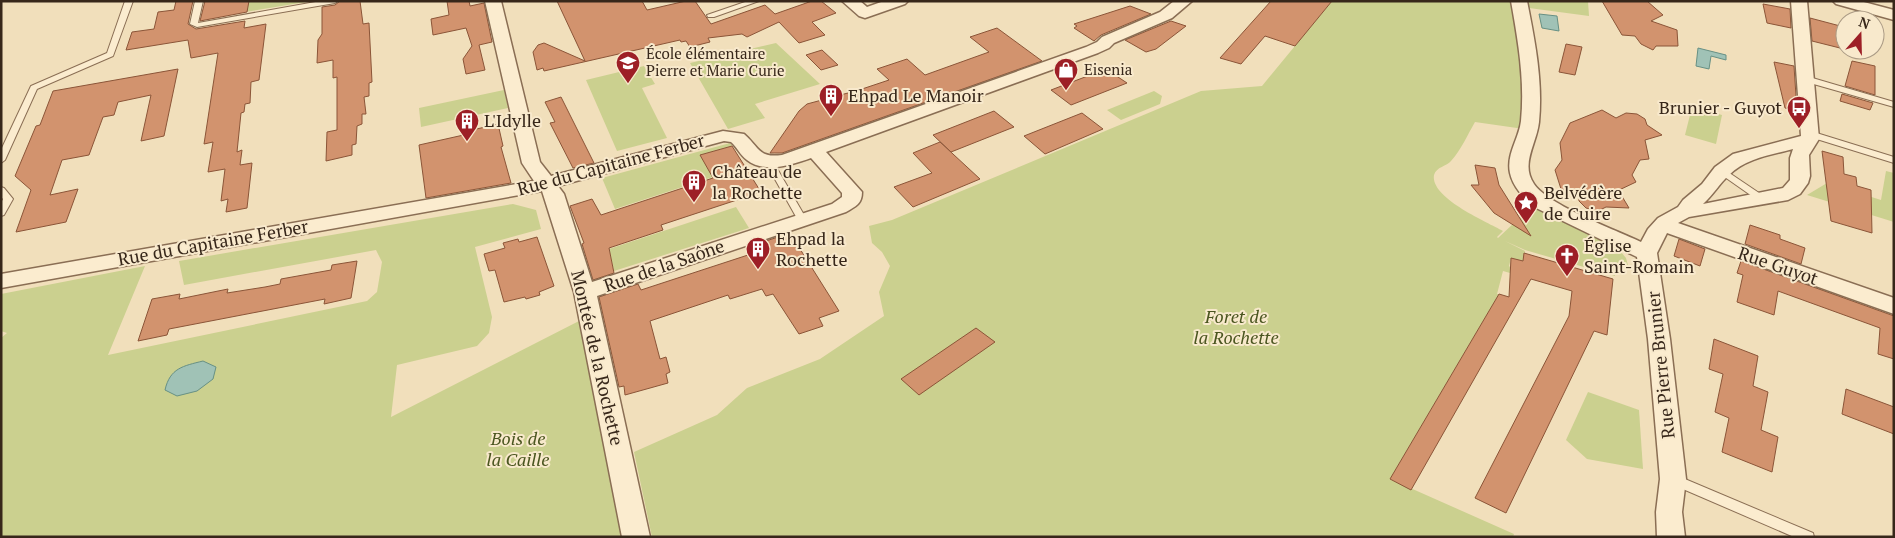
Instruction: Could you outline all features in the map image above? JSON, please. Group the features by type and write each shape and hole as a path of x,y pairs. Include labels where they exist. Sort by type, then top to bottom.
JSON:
{"street":[{"name":"Montée de la Rochette","path":"493,1 532,162 545,184 554,194 585,292 636,537"},
{"path":"850,1 864,13 900,1"},
{"path":"772,161 786,160 815,151 1092,50 1103,45 1108,40 1166,15 1184,1"},
{"path":"1519,1 1530,57 1531,83 1530,124 1519,162 1523,182 1529,192 1541,203 1647,253 1653,235 1663,225 1685,212 1702,211 1780,196 1797,187 1801,179 1802,170 1799,156 1802,149 1809,144 1810,136 1799,1"},
{"path":"1841,1 1894,15"},
{"name":"Rue du Capitaine Ferber","path":"1,281 526,189 723,136 736,136 752,155 772,161"},
{"path":"1685,212 1690,204 1709,188 1722,171 1740,158 1810,136"},
{"name":"Rue de la Saône","path":"585,292 839,208 852,200 852,192 815,151"},
{"name":"Rue Guyot","path":"1663,225 1894,306"},
{"name":"Rue Pierre Brunier","path":"1647,253 1659,339 1673,479 1669,512 1671,537"}],"lane":[{"path":"1,160 34,88 110,54 129,1"},
{"path":"199,1 194,24 197,25 335,1"},
{"path":"711,16 756,1"},
{"path":"1806,79 1894,105"},
{"path":"1810,136 1894,160"},
{"path":"772,161 771,165 802,220"},
{"path":"1722,171 1762,199"},
{"path":"1,190 8,198 1,212"},
{"path":"1673,479 1808,537"}],"green space":[{"path":"207,1 312,1 203,19"},
{"name":"Foret de la Rochette","path":"1332,1 1513,1 1525,59 1524,129 1475,122 1455,157 1435,172 1435,184 1441,192 1461,208 1503,231 1498,238 1529,209 1539,209 1616,246 1626,258 1629,269 1614,266 1615,276 1525,250 1505,241 1525,251 1523,261 1511,258 1510,273 1503,271 1497,294 1499,294 1390,479 1514,534 1513,537 652,537 634,452 717,415 747,388 820,359 884,316 879,292 890,266 882,252 872,243 869,226 892,220 1201,91 1262,86"},
{"path":"1527,1 1588,1 1589,16 1529,8"},
{"path":"776,43 820,84 755,104 765,118 728,129 690,63"},
{"path":"644,66 655,84 642,88 667,138 617,151 586,80"},
{"path":"504,90 508,108 421,127 419,108"},
{"path":"1154,91 1162,96 1160,104 1121,120 1107,110"},
{"path":"1692,107 1722,115 1716,144 1685,135"},
{"path":"730,143 732,146 700,155 713,177 615,209 602,178"},
{"path":"1886,171 1894,173 1894,222 1807,195 1827,183 1881,200"},
{"name":"Bois de la Caille","path":"513,204 536,210 541,229 475,247 492,317 489,333 477,346 397,365 391,417 579,321 595,388 624,537 1,537 1,338 7,333 1,331 1,294 145,266 108,355 367,301 377,292 382,262 376,250 184,285 179,261"},
{"path":"736,207 749,228 614,271 609,249"},
{"path":"1588,392 1639,410 1643,469 1587,459 1566,440"}],"water":[{"path":"1539,14 1557,16 1559,31 1542,28"},
{"path":"1698,48 1726,55 1726,60 1711,56 1709,69 1696,66"},
{"path":"203,361 216,367 213,379 197,391 177,396 165,390 174,372"}],"building":[{"path":"176,1 193,1 188,24 196,29 245,21 244,28 266,24 259,80 251,82 250,103 245,104 244,112 241,113 237,152 242,150 240,165 252,163 247,208 226,212 228,199 221,201 225,169 208,172 213,142 204,144 218,53 191,58 188,40 126,50 132,32 154,29 158,12 174,10"},
{"path":"205,1 249,1 247,12 200,21"},
{"path":"340,1 360,1 363,24 369,23 372,82 369,83 369,96 364,97 366,114 362,114 362,124 357,126 356,144 352,145 352,155 326,161 327,132 337,130 337,77 333,78 333,60 317,63 318,40 322,34 322,7 335,5"},
{"path":"447,1 469,1 470,6 484,3 492,42 479,45 485,70 466,74 463,59 472,46 466,28 433,35 431,19 449,15"},
{"path":"557,1 642,1 647,10 686,1 695,1 711,24 765,5 775,14 812,1 821,1 836,13 812,22 825,35 799,43 779,22 747,37 742,34 708,38 710,42 690,47 686,41 681,42 680,40 544,71 543,68 537,70 533,52 538,45 544,43 585,61"},
{"path":"1271,1 1332,1 1295,46 1265,36 1241,64 1220,58"},
{"path":"1602,1 1647,1 1663,15 1651,21 1677,30 1678,46 1656,46 1653,50 1641,44 1635,36 1622,35"},
{"path":"1763,4 1790,9 1791,28 1767,23"},
{"path":"1130,6 1151,14 1101,35 1094,41 1074,28 1077,26 1074,24"},
{"path":"1810,18 1835,25 1835,47 1812,41"},
{"path":"1171,21 1186,26 1156,49 1146,52 1125,40"},
{"path":"997,28 1042,61 782,153 770,153 799,111 807,104 889,80 877,69 907,59 925,75 989,52 970,37"},
{"path":"1566,44 1582,47 1575,75 1559,72"},
{"path":"822,50 838,65 821,70 806,55"},
{"path":"1852,61 1875,66 1875,95 1845,86"},
{"path":"1774,62 1794,66 1797,111 1785,108"},
{"path":"178,69 164,136 141,141 151,95 118,102 114,115 103,117 89,155 62,160 50,195 78,189 66,222 16,232 31,190 15,176 36,126 40,125 53,91"},
{"path":"1106,69 1127,83 1071,105 1051,90"},
{"path":"1842,94 1873,103 1870,110 1840,101"},
{"path":"561,97 594,163 573,168 550,123 555,122 545,102"},
{"path":"1602,110 1616,118 1626,113 1637,114 1645,119 1647,125 1662,135 1645,140 1649,159 1640,160 1632,175 1636,182 1617,191 1629,208 1606,207 1598,211 1586,208 1579,201 1578,191 1561,189 1555,170 1562,160 1560,143 1570,123"},
{"path":"994,111 1014,127 951,152 933,135"},
{"path":"1082,113 1103,129 1045,154 1024,136"},
{"path":"498,124 503,146 501,147 511,183 426,198 419,145 468,134 468,131"},
{"path":"940,142 980,179 913,207 894,187 932,173 913,153"},
{"name":"Château de la Rochette","path":"732,146 761,192 661,225 663,230 609,248 614,273 593,280 582,244 584,243 570,206 592,199 601,215 713,178 700,155"},
{"path":"1822,151 1843,157 1844,174 1856,177 1857,186 1871,190 1872,233 1831,221"},
{"path":"1475,165 1495,168 1499,185 1531,236 1494,213 1471,185 1479,185"},
{"path":"1750,225 1780,235 1780,239 1805,248 1801,264 1745,244"},
{"name":"Ehpad la Rochette","path":"790,233 839,311 819,318 823,326 799,334 773,294 766,296 762,289 730,299 728,295 650,321 660,359 666,357 670,372 666,374 668,383 625,395 624,386 619,387 599,297 638,284 641,290 751,254 748,247"},
{"path":"537,237 554,286 539,292 540,295 504,302 495,270 489,271 484,254 505,248 503,243 518,239 519,242"},
{"path":"1679,239 1705,249 1700,266 1674,256"},
{"path":"1524,253 1613,279 1607,335 1594,331 1506,513 1475,498 1569,316 1572,291 1531,279 1411,490 1390,479 1499,294 1509,297 1511,258 1523,261"},
{"path":"357,261 351,298 324,304 325,299 169,329 167,335 138,341 152,299 180,294 179,299 228,289 227,293 265,287 280,284 281,279 331,270 332,265"},
{"path":"1741,261 1894,316 1894,359 1878,354 1880,328 1778,291 1774,315 1737,302 1743,275 1737,273"},
{"path":"976,328 995,342 919,395 901,379"},
{"path":"1714,339 1758,356 1753,386 1768,392 1761,430 1778,437 1772,472 1722,452 1729,418 1715,412 1723,374 1709,369"},
{"path":"1846,389 1894,407 1894,434 1842,414"}],"place":[{"name":"École élémentaire Pierre et Marie Curie","path":"628,84"},
{"name":"Eisenia","path":"1066,91"},
{"name":"Ehpad Le Manoir","path":"831,117"},
{"name":"Brunier - Guyot","path":"1799,129"},
{"name":"L'Idylle","path":"467,142"},
{"name":"Château de la Rochette","path":"694,203"},
{"name":"Belvédère de Cuire","path":"1526,224"},
{"name":"Ehpad la Rochette","path":"758,270"},
{"name":"Église Saint-Romain","path":"1567,277"}]}
